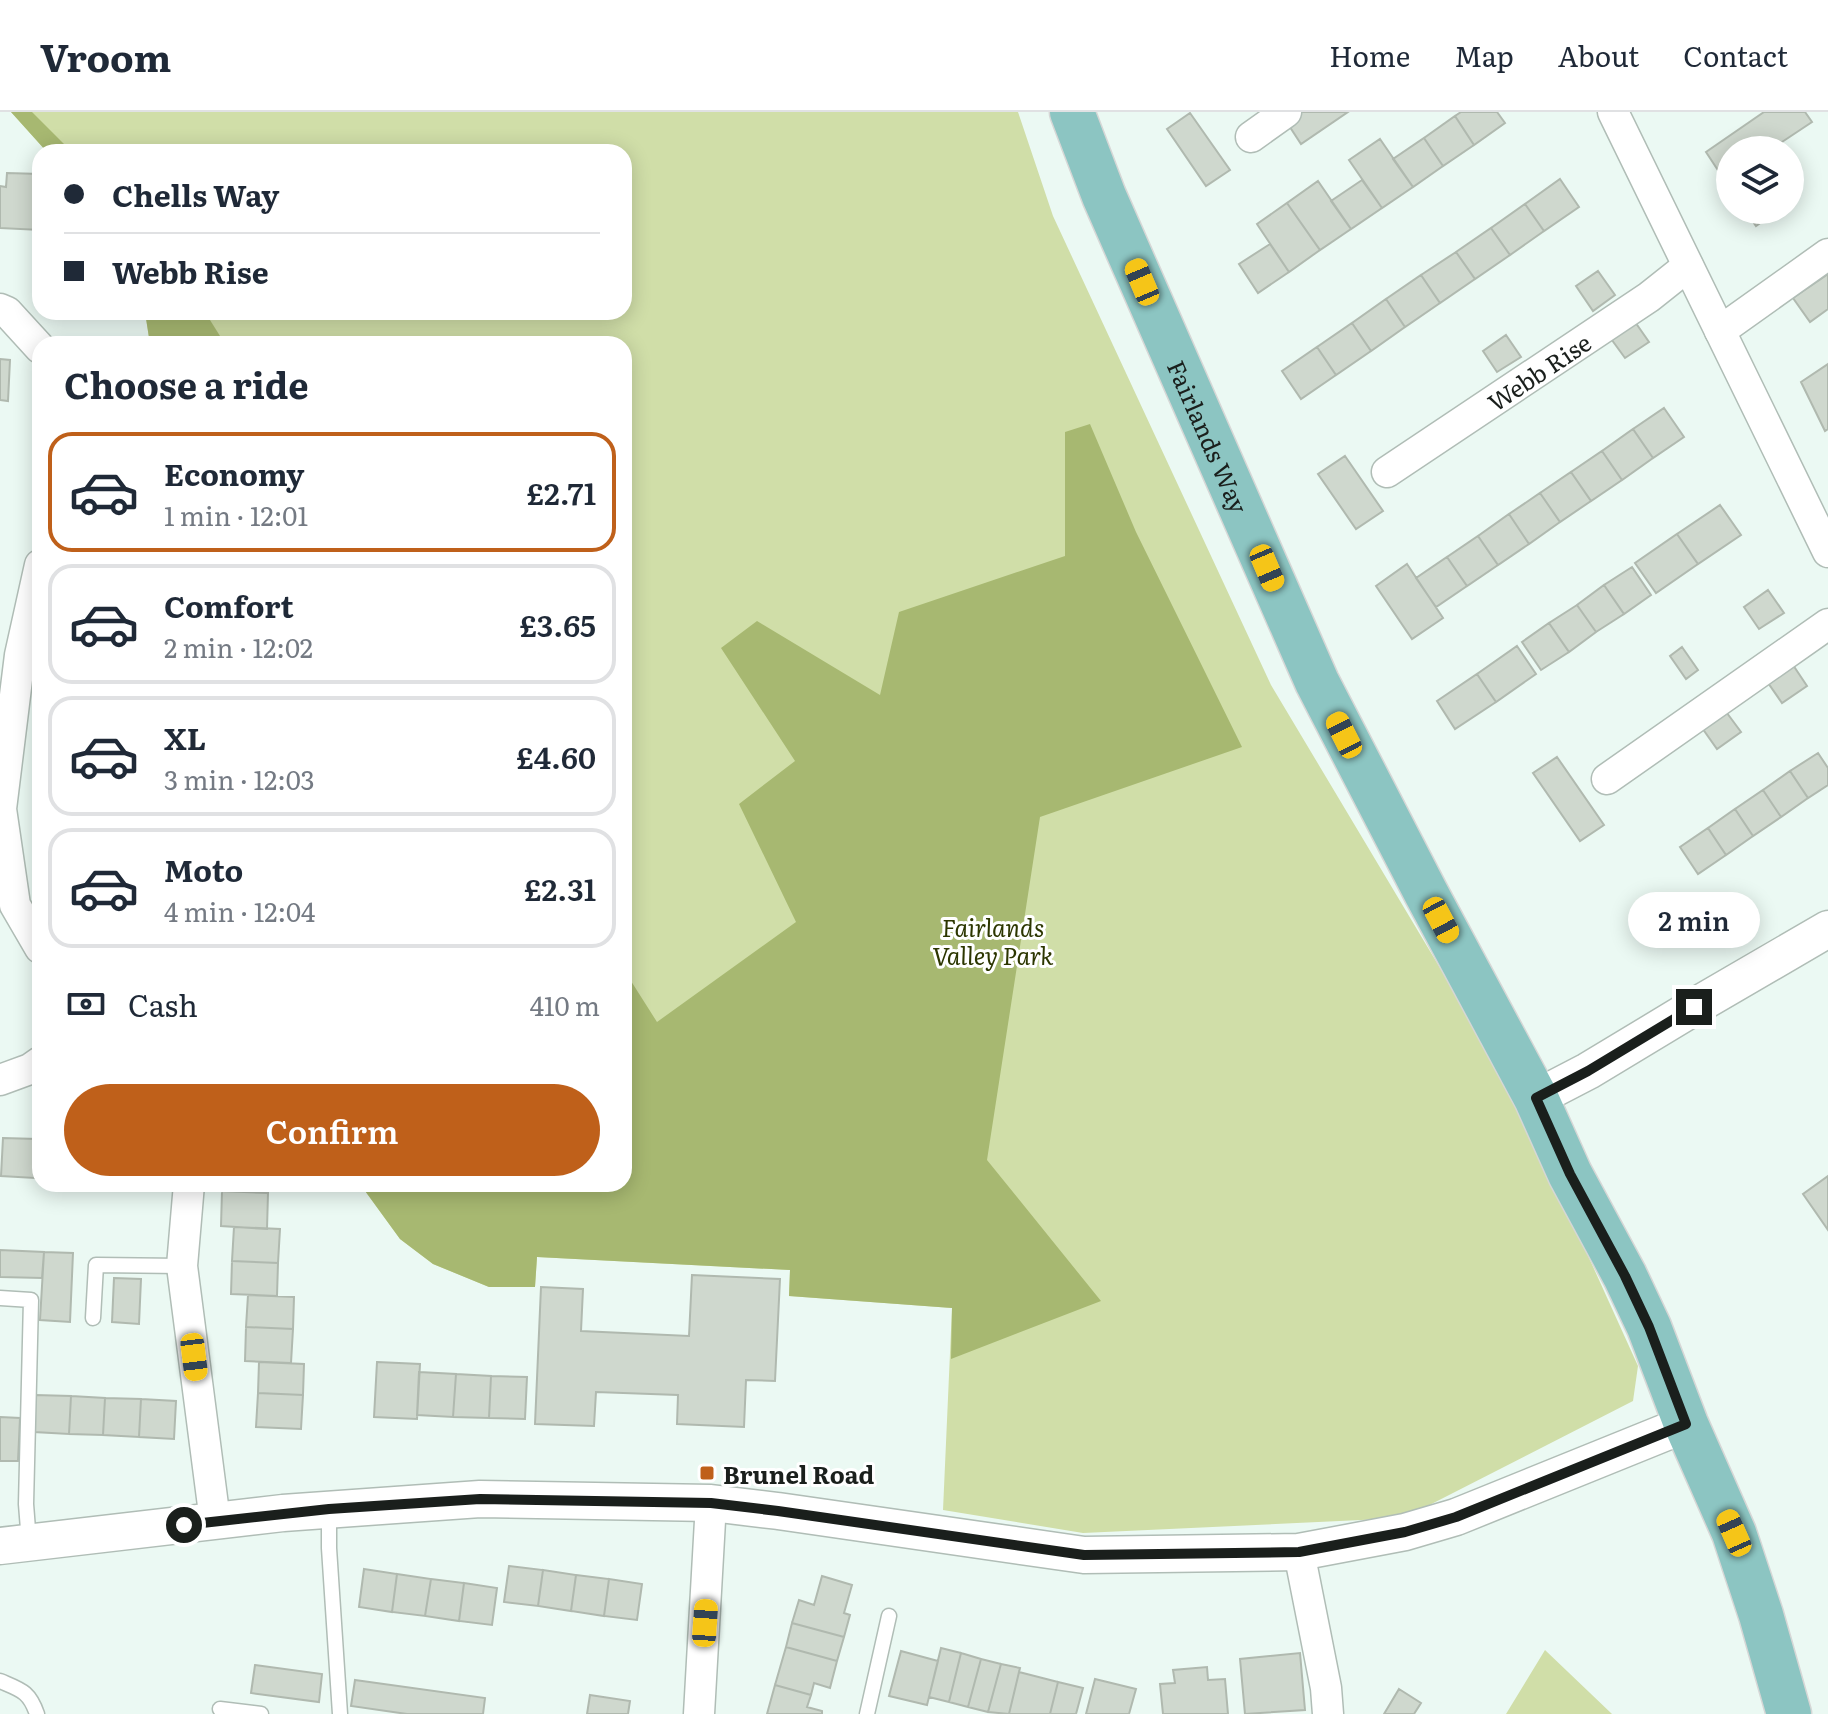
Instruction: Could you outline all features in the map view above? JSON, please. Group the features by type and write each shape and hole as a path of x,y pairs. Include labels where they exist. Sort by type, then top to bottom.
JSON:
{"main road":[{"name":"Fairlands Way","path":"1072,112 1104,196 1317,682 1536,1098 1570,1174 1649,1327 1686,1424 1734,1533 1789,1714"}],"street":[{"path":"1251,137 1286,112"},
{"path":"1613,112 1828,552"},
{"path":"1720,331 1828,254"},
{"name":"Webb Rise","path":"1387,472 1649,297 1688,266"},
{"path":"0,309 7,312 32,339"},
{"path":"32,601 20,655 1,809 8,904 32,937"},
{"path":"1607,779 1828,624"},
{"path":"1536,1098 1588,1071 1828,929"},
{"path":"0,1080 32,1068"},
{"path":"188,1192 182,1266 215,1521"},
{"path":"14,1544 329,1509 480,1499 711,1503 1084,1555 1299,1552 1405,1532 1456,1517 1686,1424"},
{"path":"699,1714 711,1503"},
{"path":"1299,1552 1326,1688 1328,1714"}],"lane":[{"path":"93,1318 96,1265 182,1266"},
{"path":"0,1298 31,1300 26,1504 14,1544"},
{"path":"329,1509 340,1714"},
{"path":"867,1714 889,1616"},
{"path":"0,1681 31,1699 37,1714"},
{"path":"220,1709 261,1714"}],"green space":[{"name":"Fairlands Valley Park","path":"11,112 1018,112 1053,216 1271,685 1513,1090 1638,1366 1633,1401 1404,1518 1083,1533 943,1510 952,1308 789,1296 790,1270 537,1257 535,1287 489,1287 433,1264 400,1239 366,1192 632,1192 632,336 149,336 146,320 632,320 632,144 40,144"},
{"path":"11,112 32,112 64,144 40,144"},
{"path":"146,320 210,320 220,336 149,336"},
{"path":"1090,424 1136,532 1242,747 1040,817 987,1160 1101,1301 951,1359 952,1308 789,1296 790,1270 537,1257 535,1287 489,1287 433,1264 400,1239 366,1192 632,1192 632,983 657,1022 796,922 739,804 795,761 721,648 757,621 880,695 899,612 1065,556 1065,432"},
{"path":"1545,1650 1612,1714 1506,1714"}],"building":[{"path":"1299,112 1348,112 1301,144 1286,121"},
{"path":"1461,112 1497,112 1505,123 1474,145 1455,116"},
{"path":"1764,112 1805,112 1812,122 1791,136 1729,136"},
{"path":"1190,113 1230,170 1206,186 1167,129"},
{"path":"1455,116 1474,145 1443,166 1424,138"},
{"path":"1424,138 1443,166 1413,187 1393,159"},
{"path":"1380,139 1413,187 1382,208 1349,160"},
{"path":"1716,145 1716,167 1706,152"},
{"path":"7,173 32,174 32,230 0,228 0,186 6,187"},
{"path":"1560,179 1579,207 1544,231 1525,204"},
{"path":"1362,180 1382,208 1351,229 1331,201"},
{"path":"1318,181 1351,229 1320,250 1287,203"},
{"path":"1287,203 1320,250 1289,272 1257,224"},
{"path":"1525,204 1544,231 1510,255 1491,228"},
{"path":"1491,228 1510,255 1475,279 1456,252"},
{"path":"1270,244 1289,272 1258,293 1239,264"},
{"path":"1456,252 1475,279 1440,303 1421,275"},
{"path":"1598,271 1615,295 1593,311 1576,286"},
{"path":"1828,274 1828,309 1810,322 1793,298"},
{"path":"1421,275 1440,303 1405,327 1386,299"},
{"path":"1386,299 1405,327 1371,351 1352,323"},
{"path":"1633,319 1649,342 1625,358 1609,336"},
{"path":"1352,323 1371,351 1336,375 1317,347"},
{"path":"1506,335 1521,357 1497,372 1483,351"},
{"path":"1317,347 1336,375 1301,399 1282,371"},
{"path":"0,359 10,360 8,401 0,400"},
{"path":"1828,364 1828,429 1825,431 1801,382"},
{"path":"1664,408 1684,437 1653,458 1633,429"},
{"path":"1633,429 1653,458 1622,480 1602,451"},
{"path":"1602,451 1622,480 1591,501 1571,472"},
{"path":"1345,456 1383,511 1356,529 1318,474"},
{"path":"1571,472 1591,501 1560,522 1540,493"},
{"path":"1540,493 1560,522 1529,544 1509,514"},
{"path":"1720,505 1741,535 1698,564 1677,534"},
{"path":"1509,514 1529,544 1498,565 1478,536"},
{"path":"1677,534 1698,564 1656,593 1635,563"},
{"path":"1478,536 1498,565 1467,586 1447,557"},
{"path":"1447,557 1467,586 1436,607 1416,578"},
{"path":"1407,564 1443,618 1412,639 1376,586"},
{"path":"1632,567 1651,595 1624,614 1604,585"},
{"path":"1604,585 1624,614 1596,632 1577,605"},
{"path":"1768,590 1784,613 1759,629 1744,607"},
{"path":"1577,605 1596,632 1569,652 1549,623"},
{"path":"1549,623 1569,652 1541,670 1522,642"},
{"path":"1517,646 1536,674 1496,702 1477,674"},
{"path":"1682,647 1698,670 1686,679 1670,656"},
{"path":"1791,662 1807,686 1782,703 1766,680"},
{"path":"1477,674 1496,702 1455,729 1437,701"},
{"path":"1724,709 1741,732 1717,749 1700,725"},
{"path":"1818,753 1828,768 1828,785 1808,798 1790,771"},
{"path":"1557,757 1604,825 1580,841 1533,773"},
{"path":"1790,771 1808,798 1781,817 1763,790"},
{"path":"1763,790 1781,817 1753,836 1735,809"},
{"path":"1735,809 1753,836 1726,855 1708,828"},
{"path":"1708,828 1726,855 1698,874 1680,847"},
{"path":"3,1138 32,1139 32,1178 1,1176"},
{"path":"1828,1176 1828,1230 1803,1194"},
{"path":"222,1192 268,1193 267,1229 221,1226"},
{"path":"234,1227 280,1229 278,1263 232,1261"},
{"path":"0,1250 44,1252 42,1278 0,1277"},
{"path":"44,1252 73,1253 70,1322 40,1320"},
{"path":"232,1261 278,1263 277,1296 231,1294"},
{"path":"692,1275 780,1279 775,1381 746,1380 744,1427 677,1424 678,1395 596,1392 594,1426 535,1424 541,1287 583,1289 581,1331 689,1336"},
{"path":"114,1278 141,1279 139,1324 112,1322"},
{"path":"248,1295 294,1297 293,1329 246,1327"},
{"path":"246,1327 293,1329 291,1363 245,1361"},
{"path":"259,1362 304,1364 303,1395 258,1393"},
{"path":"377,1362 420,1364 417,1419 374,1417"},
{"path":"419,1372 456,1374 453,1417 417,1415"},
{"path":"456,1374 491,1376 489,1418 453,1417"},
{"path":"491,1376 527,1377 525,1419 489,1418"},
{"path":"258,1393 303,1395 301,1429 256,1427"},
{"path":"35,1395 71,1396 69,1434 34,1432"},
{"path":"71,1396 105,1398 103,1435 69,1434"},
{"path":"105,1398 141,1399 139,1437 103,1435"},
{"path":"141,1399 176,1401 174,1439 139,1437"},
{"path":"0,1417 20,1418 18,1461 0,1461"},
{"path":"509,1566 543,1570 538,1606 504,1602"},
{"path":"364,1569 397,1574 392,1612 359,1607"},
{"path":"543,1570 576,1575 571,1611 538,1606"},
{"path":"397,1574 431,1579 425,1616 392,1612"},
{"path":"576,1575 609,1579 604,1616 571,1611"},
{"path":"822,1576 852,1585 844,1613 850,1615 844,1637 792,1623 799,1600 814,1605"},
{"path":"431,1579 464,1583 459,1621 425,1616"},
{"path":"609,1579 642,1584 637,1620 604,1616"},
{"path":"464,1583 497,1588 492,1625 459,1621"},
{"path":"792,1623 844,1637 837,1661 786,1647"},
{"path":"786,1647 837,1661 830,1688 814,1683 811,1695 775,1685"},
{"path":"941,1648 961,1653 949,1702 929,1697"},
{"path":"901,1651 938,1661 927,1705 889,1696"},
{"path":"961,1653 981,1659 968,1707 949,1702"},
{"path":"1300,1653 1305,1710 1245,1714 1240,1659"},
{"path":"981,1659 1001,1664 988,1712 968,1707"},
{"path":"1001,1664 1020,1668 1009,1714 988,1712"},
{"path":"255,1665 322,1674 319,1702 251,1693"},
{"path":"1207,1667 1208,1680 1225,1679 1228,1714 1163,1714 1160,1684 1175,1683 1173,1670"},
{"path":"1019,1672 1058,1682 1050,1714 1009,1714"},
{"path":"1095,1679 1136,1689 1129,1714 1086,1714"},
{"path":"355,1680 485,1698 483,1714 407,1714 351,1706"},
{"path":"1058,1682 1083,1688 1076,1714 1050,1714"},
{"path":"775,1685 811,1695 807,1707 822,1711 822,1714 767,1714"},
{"path":"1399,1689 1421,1703 1414,1714 1384,1714"},
{"path":"590,1695 630,1701 628,1714 587,1714"}],"place":[{"name":"Brunel Road","path":"707,1473"}],"route":[{"path":"184,1525 283,1513 480,1499 711,1503 1084,1555 1299,1552 1405,1532 1456,1517 1686,1424 1649,1327 1570,1174 1536,1098 1588,1071 1694,1007"}]}
